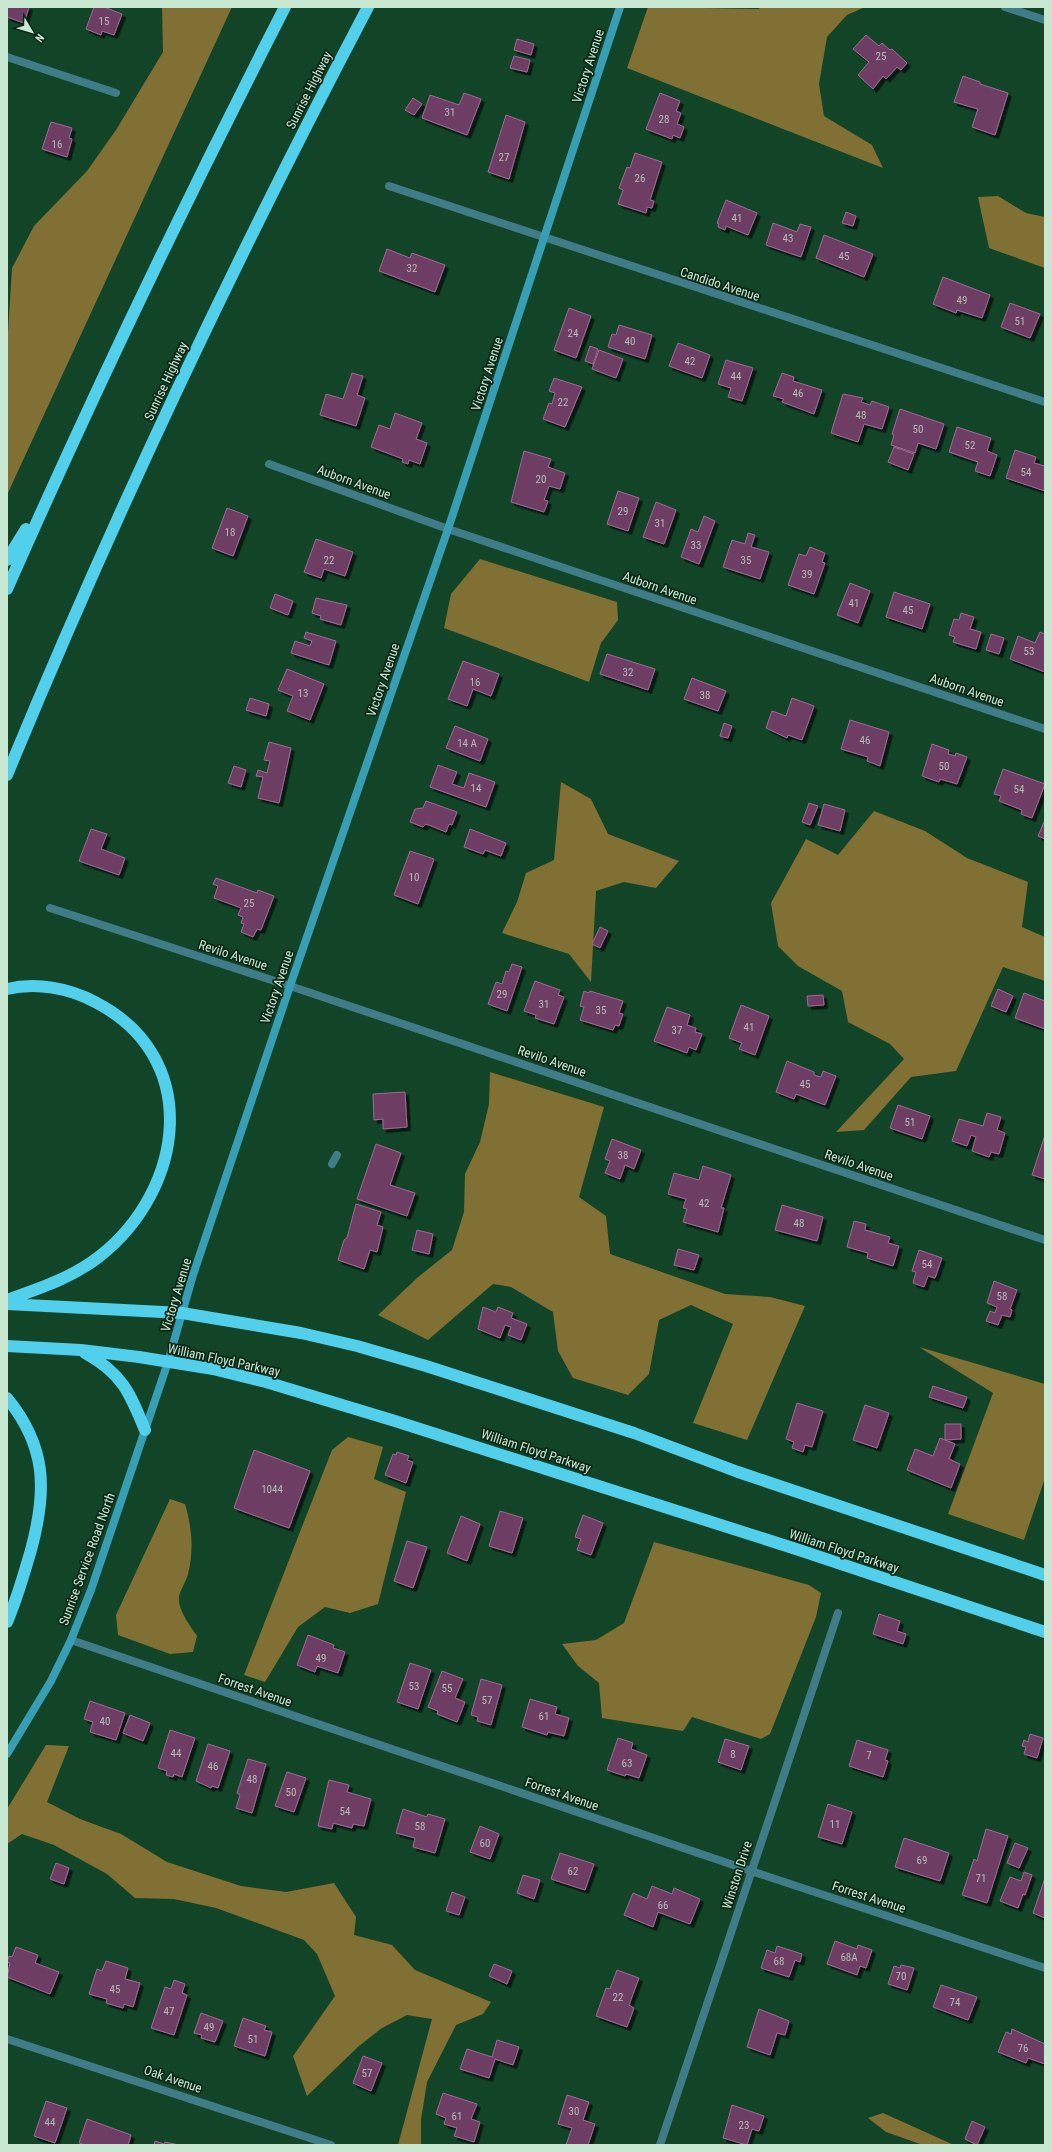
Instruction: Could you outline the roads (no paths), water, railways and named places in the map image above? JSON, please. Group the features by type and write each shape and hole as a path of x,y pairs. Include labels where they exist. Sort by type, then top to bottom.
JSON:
{"highway":[{"path":"7,589 50,491 167,242 285,7"},
{"name":"Sunrise Highway","path":"7,775 97,565 178,387 276,185 368,7"},
{"path":"7,560 50,491"},
{"path":"7,989 33,986 52,987 88,998 117,1015 140,1037 157,1065 169,1100 171,1120 170,1139 161,1175 142,1211 129,1227 100,1256 78,1271 58,1281 7,1300"},
{"path":"7,1304 182,1313 301,1332 426,1366 634,1433 738,1472 1045,1575"},
{"name":"William Floyd Parkway","path":"7,1346 81,1350 168,1362 213,1369 266,1382 388,1418 796,1549 1045,1632"},
{"path":"81,1350 103,1365 121,1381 132,1397 146,1430"},
{"path":"7,1398 23,1421 35,1446 39,1459 42,1484 40,1514 36,1531 22,1580 7,1622"}],"street":[{"name":"Victory Avenue","path":"168,1362 182,1313 290,986 448,529 545,239 620,7"},
{"path":"1005,7 1045,20"},
{"path":"7,57 116,93"},
{"name":"Candido Avenue","path":"389,186 545,239 1045,402"},
{"name":"Auborn Avenue","path":"269,464 448,529 1045,729"},
{"name":"Revilo Avenue","path":"50,908 290,986 1045,1240"},
{"path":"332,1164 337,1155"},
{"name":"Sunrise Service Road North","path":"7,1754 51,1681 71,1640 91,1590 168,1362"},
{"name":"Winston Drive","path":"660,2145 838,1613"},
{"name":"Forrest Avenue","path":"71,1640 751,1871 1045,1968"},
{"name":"Oak Avenue","path":"7,2039 331,2145"}]}
